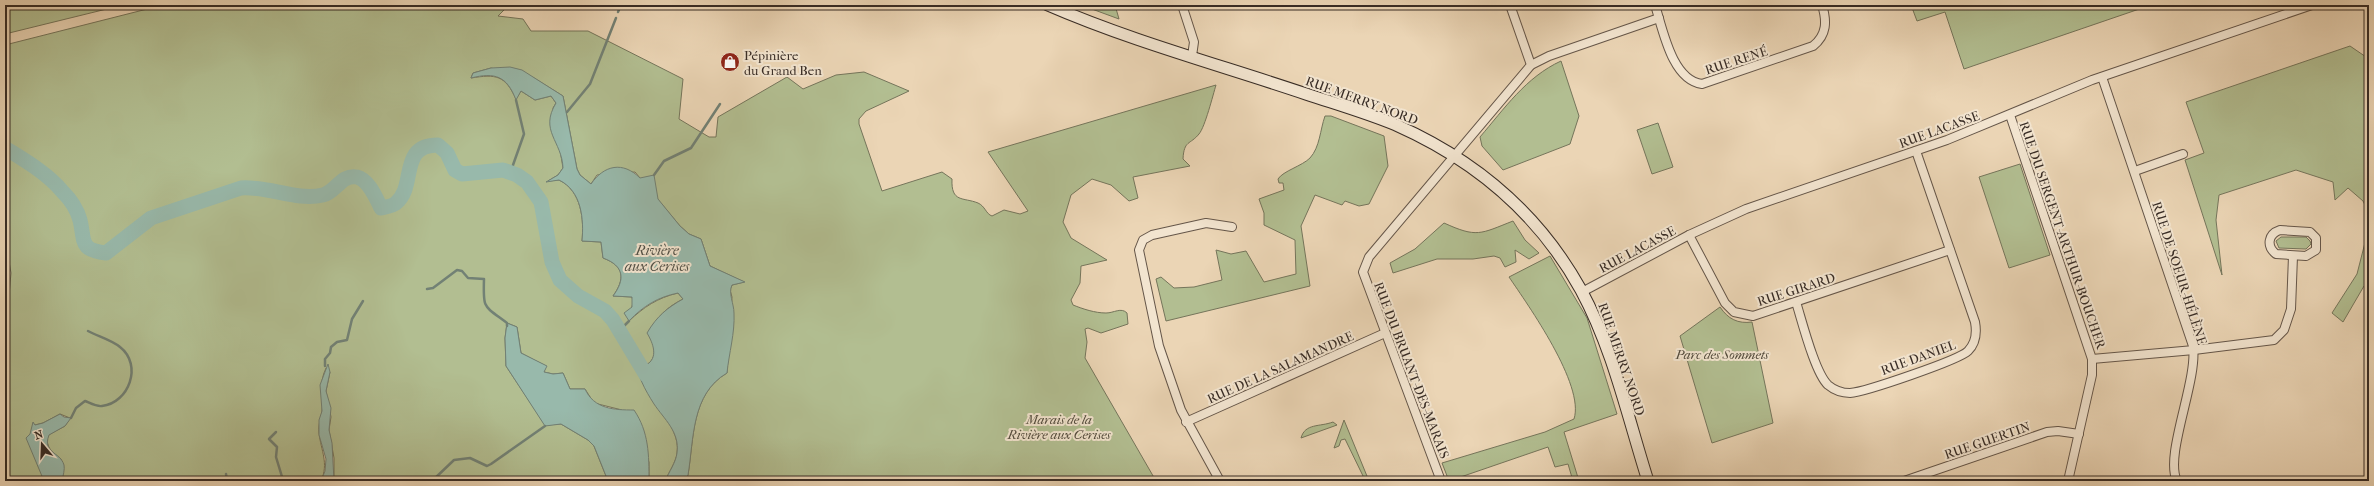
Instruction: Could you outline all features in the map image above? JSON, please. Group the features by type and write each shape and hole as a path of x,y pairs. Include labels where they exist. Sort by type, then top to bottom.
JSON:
{"main road":[{"name":"RUE MERRY NORD","path":"1048,5 1192,56 1375,117 1416,134 1454,156 1492,182 1521,209 1554,248 1582,292 1604,343 1648,481"}],"street":[{"path":"1182,5 1194,42 1192,56"},
{"path":"1510,5 1531,65 1549,56 1659,18"},
{"name":"RUE RENÉ","path":"1655,5 1679,72 1691,82 1702,84 1813,46 1822,37 1826,26 1822,5"},
{"name":"RUE LACASSE","path":"1582,292 1689,235 1746,209 1916,151 2010,115 2102,77 2312,5"},
{"name":"RUE DU BRUANT-DES-MARAIS","path":"1441,481 1364,277 1364,267 1370,257 1531,65"},
{"name":"RUE DE SOEUR-HÉLÈNE","path":"2102,77 2194,350 2193,365 2174,463 2177,481"},
{"name":"RUE DU SERGENT-ARTHUR-BOUCHER","path":"2010,115 2092,359 2092,376 2068,481"},
{"name":"RUE DANIEL","path":"1796,302 1824,380 1838,391 1850,393 1862,390 1958,357 1972,346 1976,334 1975,322 1916,151"},
{"path":"2134,172 2184,154"},
{"path":"1220,481 1186,422 1159,346 1140,258 1140,247 1146,238 1152,235 1200,224 1214,223 1232,227"},
{"path":"2280,230 2306,230 2314,234 2317,246 2313,253 2306,256 2293,256 2279,256 2272,252 2269,241 2273,234 2280,230"},
{"name":"RUE GIRARD","path":"1689,235 1725,303 1734,312 1753,316 1950,250"},
{"path":"2092,359 2265,342 2278,337 2284,330 2291,309 2293,256"},
{"name":"RUE DE LA SALAMANDRE","path":"1186,422 1385,333"},
{"name":"RUE GUERTIN","path":"1904,481 2048,432 2058,431 2078,434"}],"green space":[{"path":"5,5 123,5 5,34"},
{"name":"Marais de la Rivière aux Cerises","path":"163,5 509,5 498,16 523,19 531,31 588,31 683,79 679,119 709,137 716,137 718,117 787,77 803,89 836,75 864,72 909,91 866,111 859,119 859,124 882,191 942,172 952,179 952,187 956,196 978,203 988,214 992,216 1004,210 1020,214 1028,211 988,152 1216,85 1201,130 1185,149 1183,159 1190,166 1133,177 1138,198 1129,201 1111,185 1092,179 1071,195 1063,222 1071,238 1107,260 1081,266 1080,283 1071,300 1073,305 1098,312 1109,313 1122,310 1127,313 1128,324 1101,333 1088,328 1085,329 1087,342 1085,358 1156,481 685,481 688,475 693,432 700,405 715,382 727,373 732,297 730,290 732,285 744,282 710,266 701,239 689,234 680,226 635,172 597,175 591,184 580,175 577,169 563,96 534,78 491,68 473,73 471,78 487,76 499,78 508,85 516,99 521,91 535,100 551,96 556,103 553,108 563,168 558,175 548,181 559,180 573,191 582,215 582,241 601,242 603,258 616,265 619,269 621,274 620,284 613,296 632,297 633,302 629,321 640,311 657,300 678,293 683,299 672,305 663,313 648,333 654,350 653,358 650,362 646,365 636,358 644,384 667,420 677,442 677,453 674,463 665,481 649,481 649,462 622,410 594,403 585,389 570,389 563,373 553,374 544,372 546,366 521,353 517,327 507,323 505,338 506,366 545,425 561,424 588,440 594,446 608,481 334,481 334,458 329,430 331,417 326,391 330,372 326,368 322,380 322,414 319,427 324,457 324,468 321,481 62,481 61,459 50,449 47,439 48,435 65,426 70,418 60,414 43,423 35,425 33,423 44,481 5,481 5,304 9,295 11,273 5,238 5,45"},
{"path":"1081,5 1115,5 1119,19"},
{"path":"1911,5 2151,5 1964,69 1945,12 1917,21"},
{"path":"2350,46 2369,59 2369,213 2363,201 2348,188 2335,200 2333,182 2296,170 2219,195 2216,220 2222,275 2185,160 2204,153 2186,102"},
{"path":"1561,61 1579,116 1570,144 1503,170 1482,146 1480,137 1516,94 1537,76"},
{"path":"1325,116 1331,116 1384,136 1388,166 1369,204 1359,206 1345,201 1342,205 1315,195 1301,226 1310,286 1166,321 1156,279 1161,277 1174,288 1194,287 1222,280 1216,250 1231,254 1246,251 1264,282 1296,274 1295,240 1264,225 1264,213 1259,199 1284,190 1283,183 1279,183 1278,179 1280,176 1310,158 1318,144"},
{"path":"1658,123 1673,167 1652,174 1637,130"},
{"path":"2020,164 2050,255 2009,268 1979,177"},
{"path":"1513,221 1525,240 1539,253 1529,259 1515,250 1516,262 1505,267 1500,258 1494,256 1473,259 1437,259 1393,273 1390,263 1415,249 1444,223 1464,231 1478,232 1493,229"},
{"path":"2369,227 2368,286 2364,286 2343,322 2332,313 2357,274"},
{"path":"2281,237 2306,237 2311,244 2306,249 2279,248 2276,241"},
{"path":"1550,256 1587,318 1617,414 1564,432 1579,481 1573,481 1568,464 1555,467 1548,447 1449,481 1442,463 1545,432 1574,419 1575,404 1571,386 1563,367 1541,325 1509,277"},
{"name":"Parc des Sommets","path":"1720,307 1726,315 1734,320 1752,322 1773,423 1712,443 1680,336"},
{"path":"1344,420 1369,481 1358,481 1364,478 1345,439 1341,440 1339,446 1334,448"},
{"path":"1333,422 1337,425 1301,438 1303,433 1309,428"}],"water":[{"name":"Rivière aux Cerises","path":"510,67 522,70 563,96 577,169 580,175 591,184 608,169 620,167 627,169 640,178 654,175 658,199 680,226 689,234 701,239 710,266 745,282 732,285 731,288 734,320 727,373 715,382 700,405 693,432 688,475 685,481 665,481 677,453 676,439 674,432 654,404 645,388 635,358 646,365 650,362 654,354 654,350 647,333 663,313 683,299 678,293 664,297 645,307 629,321 624,313 632,307 632,297 613,296 620,284 621,274 616,265 603,258 601,242 582,241 582,215 573,191 559,180 546,182 558,175 563,168 559,150 550,129 551,113 556,103 551,96 535,100 521,91 516,100 509,86 499,78 493,76 479,76 471,78 473,73 491,68"},
{"path":"507,323 517,327 521,353 547,366 544,372 553,374 563,373 570,389 585,389 594,401 605,407 619,410 634,410 643,427 647,444 649,481 608,481 594,446 588,440 561,424 545,426 506,366 505,338"},
{"path":"328,364 330,372 326,391 331,408 329,430 332,443 334,481 321,481 325,471 326,459 319,435 319,420 322,411 320,385"},
{"path":"60,414 64,417 71,418 65,426 49,435 47,441 50,449 62,460 64,465 62,481 44,481 26,438 30,434 33,422 35,425 43,423"}],"waterway":[{"path":"618,12 621,5"},
{"path":"567,112 590,84 616,18"},
{"path":"512,173 513,165 524,134 516,100"},
{"path":"654,175 664,161 691,148 720,104"},
{"name":"Rivière aux Cerises","path":"5,148 35,167 56,184 77,212 83,239 87,247 97,252 106,253 151,218 241,188 262,189 293,195 313,196 328,193 347,178 357,177 369,185 381,208 391,206 402,196 406,187 413,159 418,152 426,147 438,145 447,153 455,170 462,174 503,170 517,175 527,182 541,202 552,262 560,280 578,296 605,311 613,320 646,375"},
{"path":"427,289 433,288 457,270 462,271 468,278 484,279 484,296 486,306 507,323 507,326"},
{"path":"325,366 325,359 330,353 331,347 337,342 347,340 352,319 363,301"},
{"path":"620,330 629,321"},
{"path":"71,418 76,408 85,401 94,405 102,406 119,398 126,391 132,373 131,363 127,355 120,347 109,340 88,331"},
{"path":"432,481 454,460 470,458 487,466 545,426"},
{"path":"276,432 269,439 277,447 276,457 283,480"},
{"path":"226,474 227,481"}],"place":[{"name":"Pépinière du Grand Ben","path":"730,62"}]}
